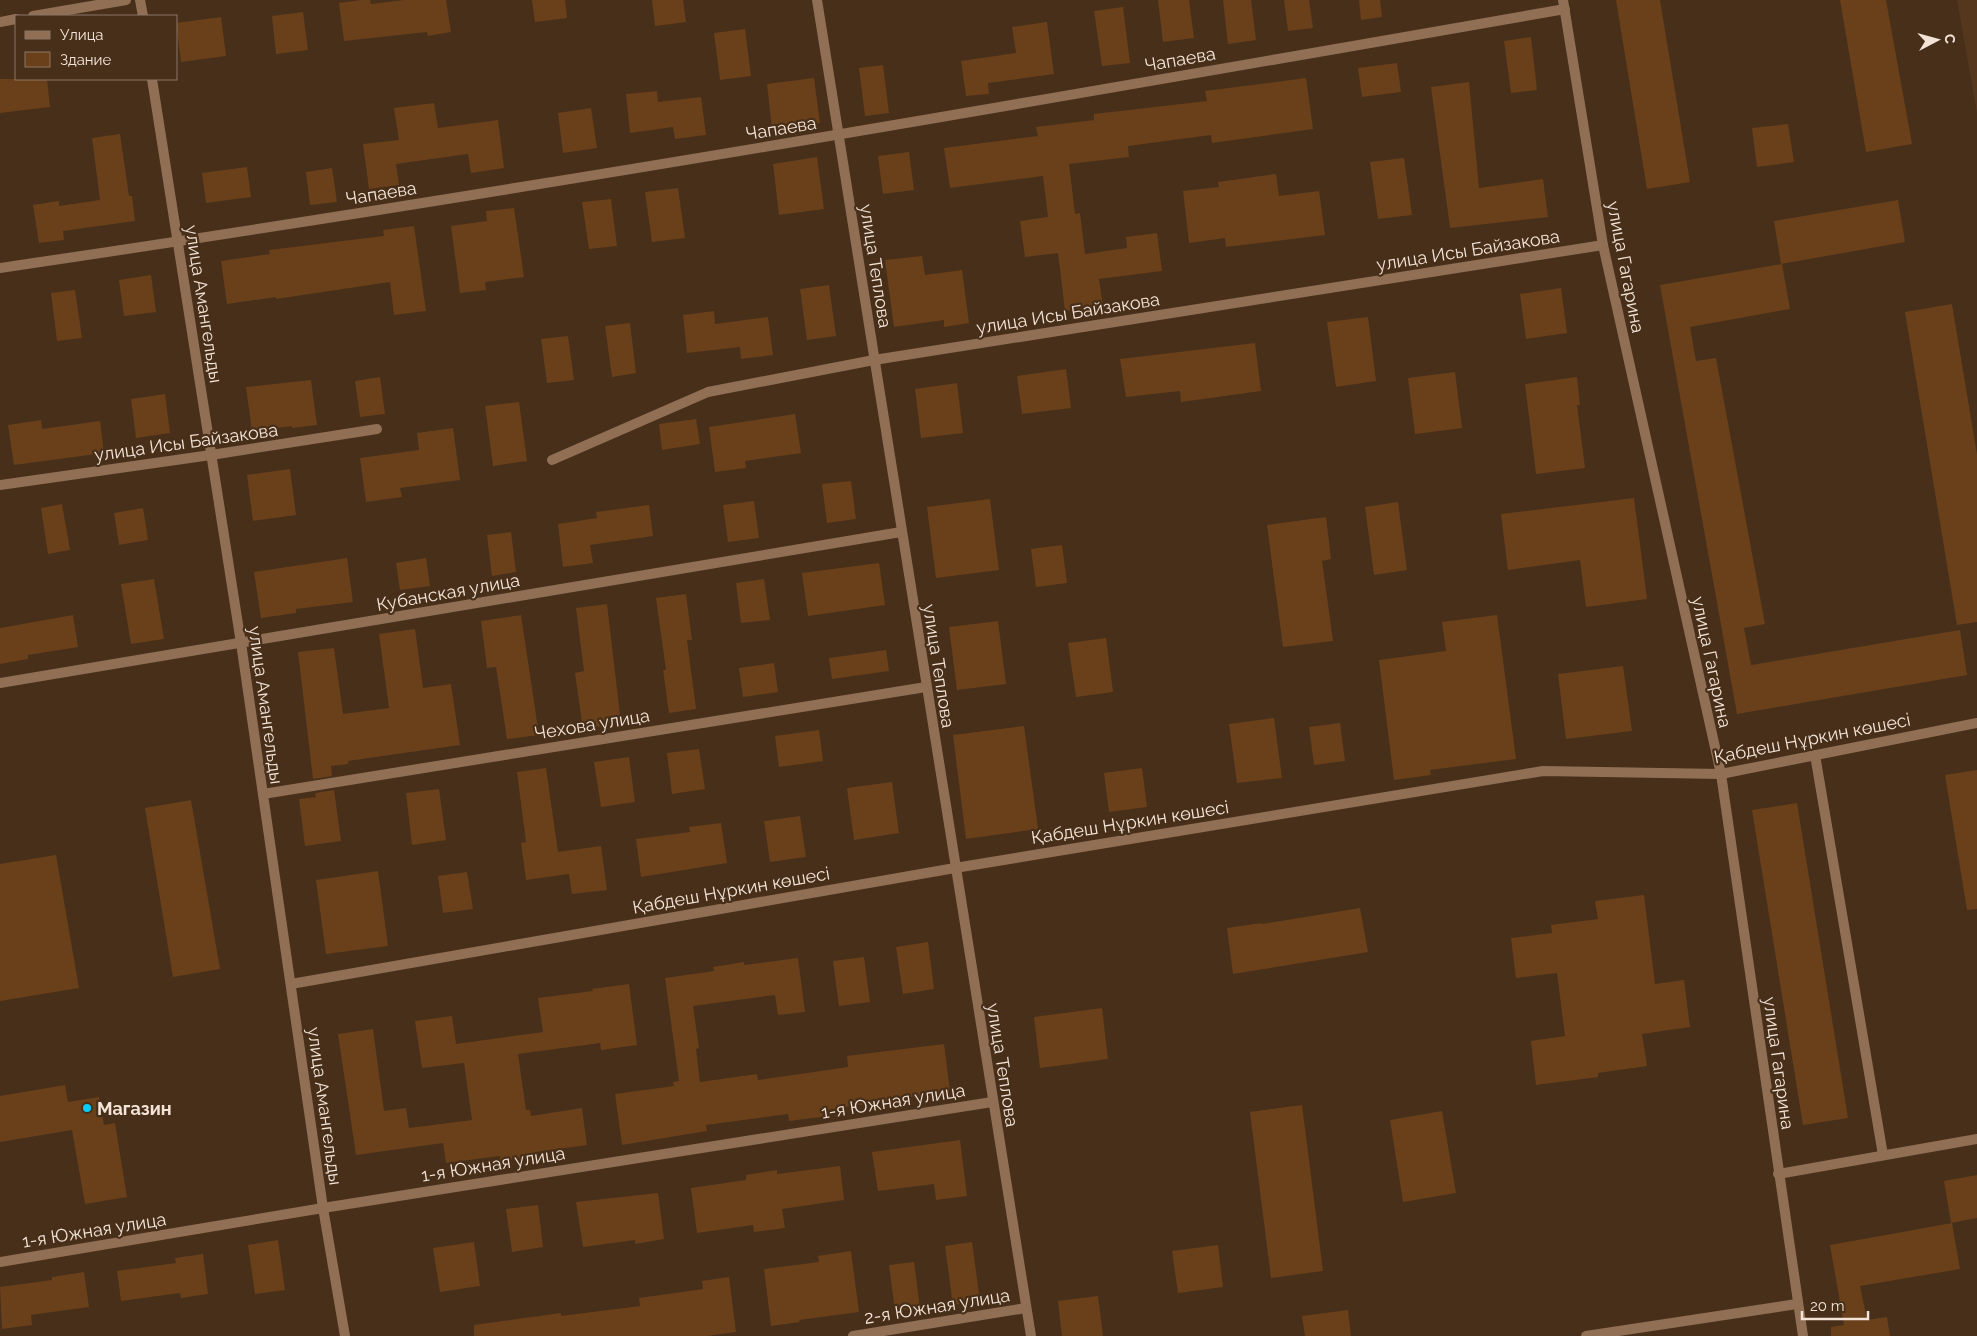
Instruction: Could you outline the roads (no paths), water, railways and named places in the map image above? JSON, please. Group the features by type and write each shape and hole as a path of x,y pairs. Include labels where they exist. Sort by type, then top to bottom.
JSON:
{"street":[{"path":"39,15 126,0"},
{"path":"140,0 143,15"},
{"name":"улица Теплова","path":"817,0 1031,1336"},
{"name":"Чапаева","path":"0,268 178,242 840,135 1564,4"},
{"name":"улица Гагарина","path":"1564,4 1604,245 1721,774 1803,1336"},
{"path":"0,22 15,19"},
{"name":"улица Амангельды","path":"152,80 241,643 323,1208 345,1336"},
{"name":"улица Исы Байзакова","path":"552,460 708,392 874,360 1604,245"},
{"name":"улица Исы Байзакова","path":"0,485 376,429"},
{"name":"Кубанская улица","path":"0,683 901,532"},
{"name":"Чехова улица","path":"263,794 926,687"},
{"name":"Қабдеш Нұркин көшесі","path":"291,984 955,868 1543,771 1721,774 1977,723"},
{"path":"1815,756 1883,1155"},
{"name":"1-я Южная улица","path":"0,1262 323,1208 992,1102"},
{"path":"1778,1174 1977,1139"},
{"path":"1586,1336 1797,1304"},
{"name":"2-я Южная улица","path":"853,1336 1026,1308"}],"place":[{"name":"Магазин","path":"87,1108"}]}
